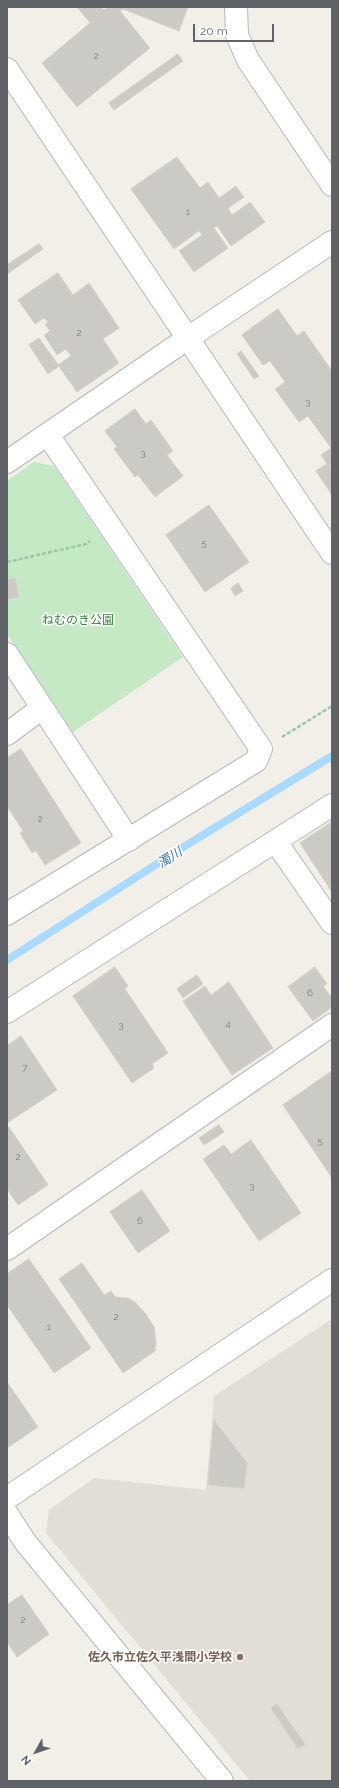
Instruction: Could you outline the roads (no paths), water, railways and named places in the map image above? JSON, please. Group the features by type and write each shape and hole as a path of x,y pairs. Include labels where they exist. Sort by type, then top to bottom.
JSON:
{"street":[{"path":"236,7 237,35 248,60 332,185"},
{"path":"7,69 332,554"},
{"path":"7,462 188,338 332,242"},
{"path":"7,914 256,761 261,749 48,435"},
{"path":"7,654 129,840"},
{"path":"7,734 42,708"},
{"path":"7,1012 332,805"},
{"path":"276,842 332,923"},
{"path":"7,1249 332,1025"},
{"path":"7,1498 332,1280"},
{"path":"7,1514 26,1543 222,1781"}],"waterway":[{"name":"濁川","path":"7,960 185,846 332,756"}],"place":[{"name":"佐久市立佐久平浅間小学校","path":"240,1657"}],"park label":[{"name":"ねむのき公園","path":"78,620"}]}
